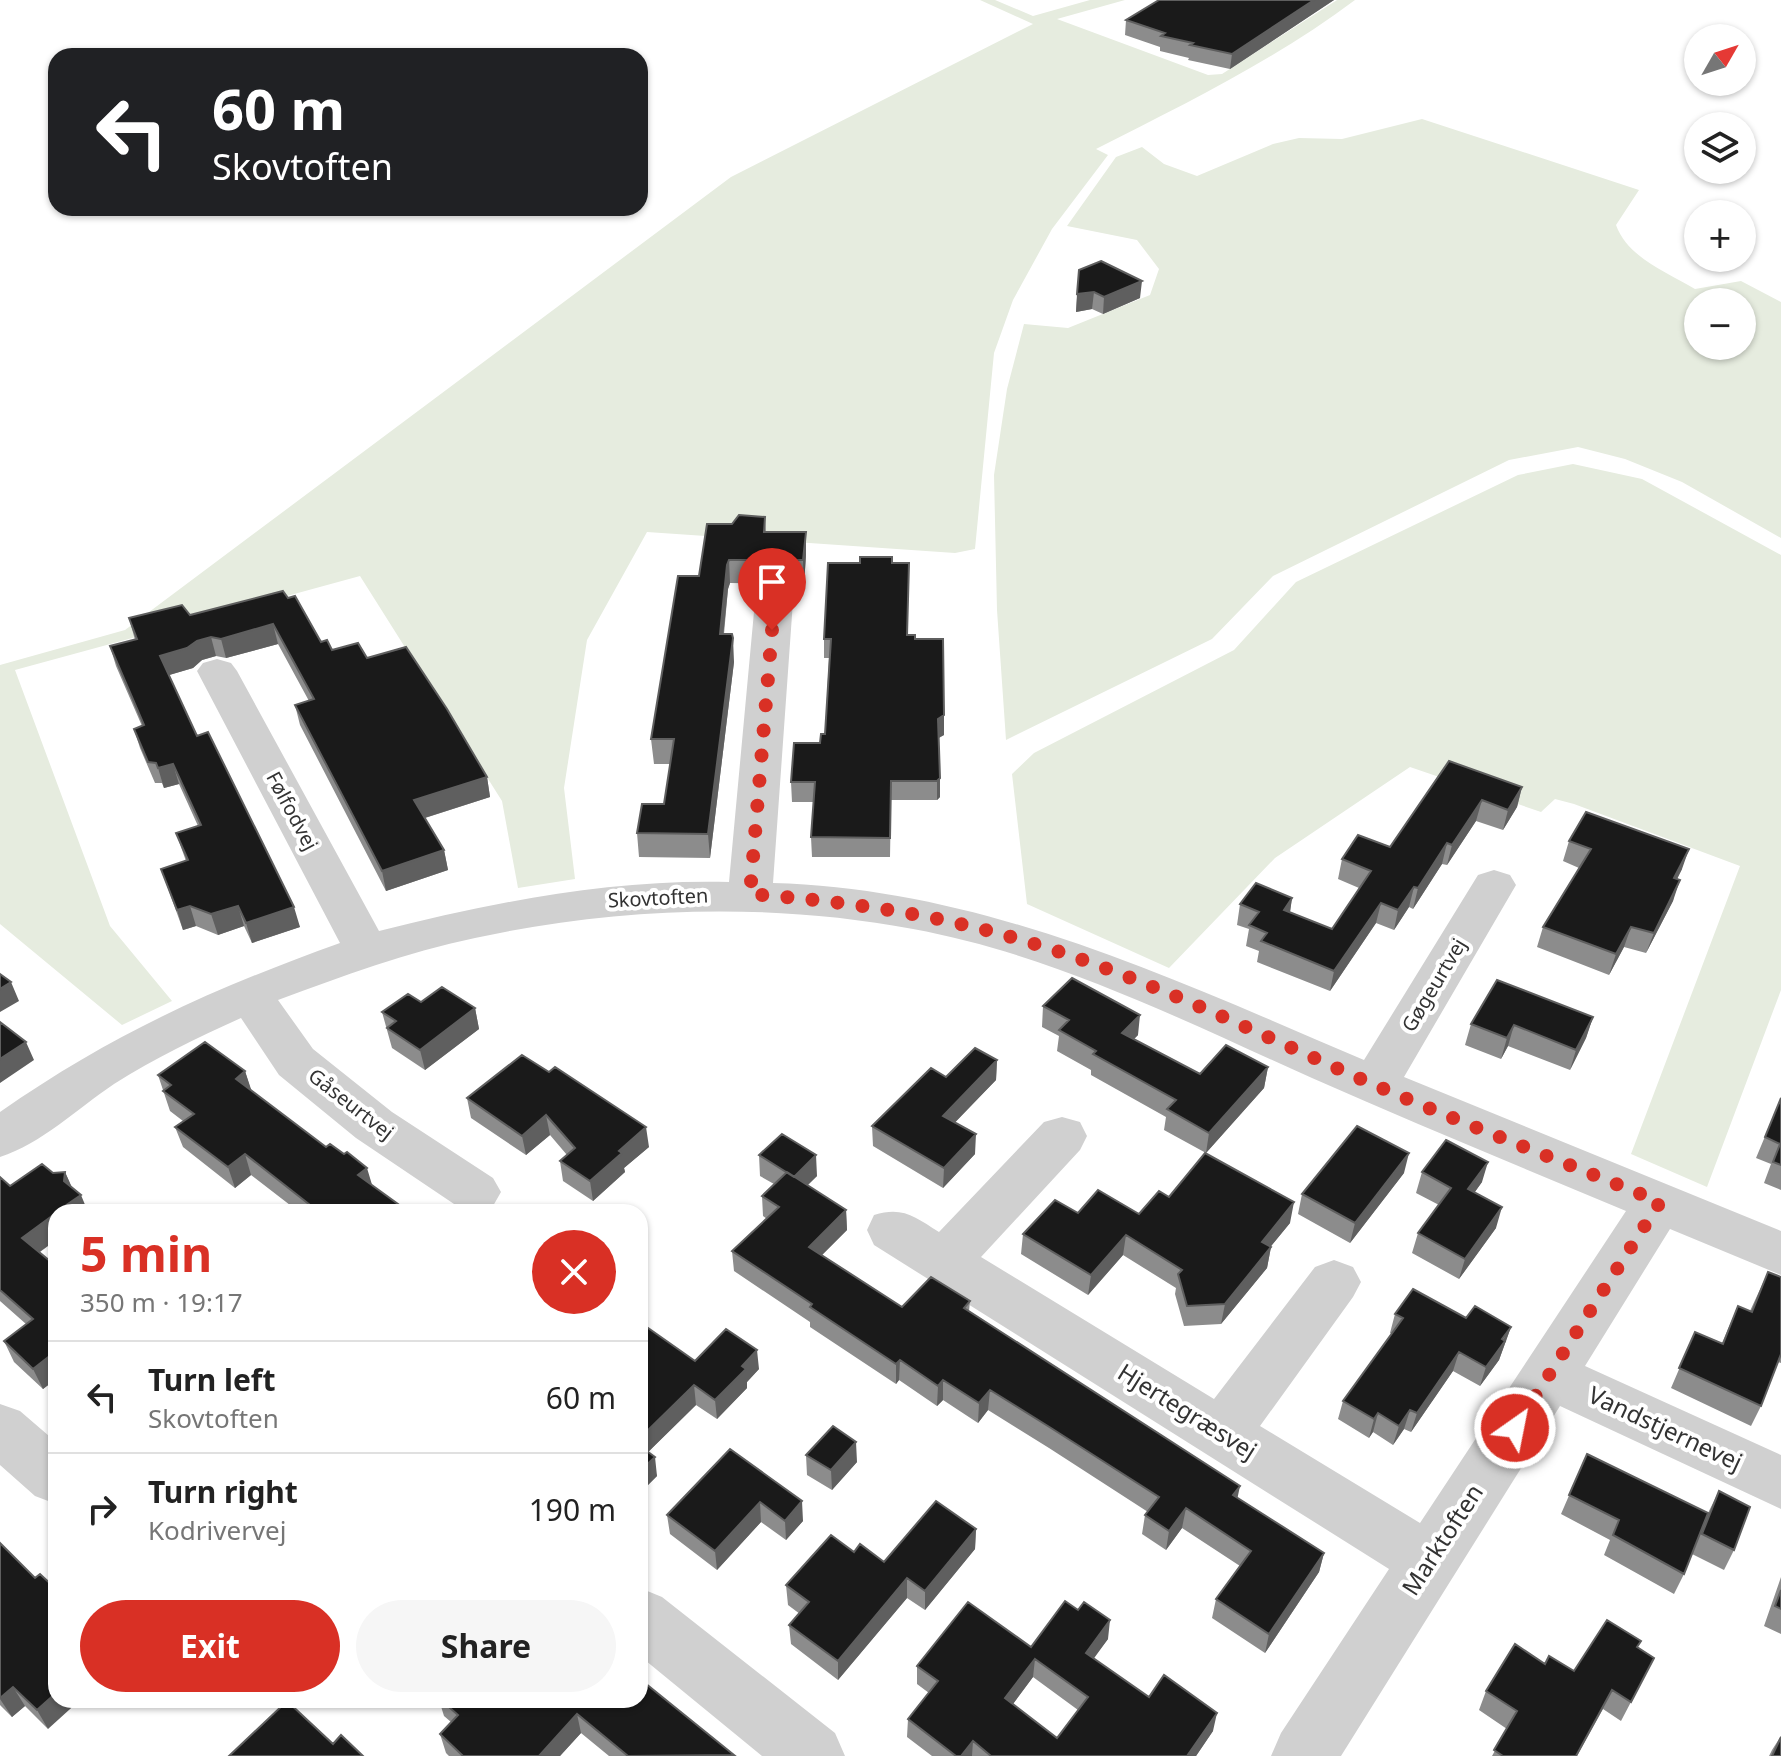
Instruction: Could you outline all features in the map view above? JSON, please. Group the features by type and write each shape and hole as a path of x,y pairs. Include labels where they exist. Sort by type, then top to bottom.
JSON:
{"street":[{"path":"750,894 774,601"},
{"name":"Følfodvej","path":"217,671 366,950"},
{"name":"Gøgeurtvej","path":"1374,1085 1494,885"},
{"name":"Skovtoften","path":"0,1138 76,1084 160,1035 249,994 366,950 464,924 562,904 750,894 836,901 898,911 1018,939 1131,978 1374,1085 1781,1254"},
{"name":"Gåseurtvej","path":"249,994 296,1062 374,1125 475,1192"},
{"path":"944,1262 1062,1136"},
{"name":"Marktoften","path":"1310,1754 1429,1561 1660,1202"},
{"name":"Hjertegræsvej","path":"893,1230 1429,1561"},
{"path":"1222,1433 1334,1282"},
{"name":"Vandstjernevej","path":"1549,1375 1781,1483"},
{"path":"0,1429 48,1471"},
{"path":"648,1623 812,1756"}],"shaded area":[{"path":"980,0 995,0 1033,16 1090,0 1125,0 1057,19 1208,75 1222,74 1337,0 1355,0 1261,62 1096,149 1108,155 1052,229 1013,300 994,353 975,549 955,553 647,532 587,640 564,788 575,879 518,888 502,801 360,576 15,670 110,926 172,1001 122,1025 0,924 0,665 125,630 731,177 1033,24"},
{"path":"1422,119 1639,190 1616,225 1629,247 1693,288 1684,288 1684,360 1756,360 1756,289 1781,302 1781,538 1682,482 1625,459 1578,447 1509,460 1273,576 1212,639 1006,740 997,610 994,475 1007,389 1024,324 1068,328 1150,295 1159,269 1137,240 1067,226 1116,157 1142,147 1164,164 1197,176 1273,144 1299,138 1342,139"},
{"path":"1741,281 1754,288 1701,288"},
{"path":"1573,464 1642,479 1781,555 1781,990 1707,1187 1631,1154 1740,866 1574,804 1555,799 1541,812 1410,767 1275,858 1169,968 1027,904 1012,774 1034,753 1234,650 1296,582 1518,475"}],"building":[{"path":"1159,0 1314,0 1232,54 1161,36 1165,33 1126,20"},
{"path":"1101,261 1142,281 1104,297 1094,292 1077,294 1079,270"},
{"path":"739,515 765,517 764,532 806,532 803,560 729,560 720,634 732,634 733,638 708,834 637,833 642,804 664,804 674,739 651,739 678,576 699,576 707,524 732,524"},
{"path":"860,557 892,557 892,563 909,563 907,635 915,635 915,639 943,639 944,715 938,719 940,778 937,781 891,781 890,838 811,837 815,782 791,782 794,743 820,743 821,734 825,734 831,639 824,639 828,563 860,563"},
{"path":"283,591 288,598 295,596 321,642 327,640 332,650 358,643 367,658 406,647 487,777 414,800 444,850 382,871 295,705 314,699 273,624 221,639 211,637 160,656 197,736 208,732 294,907 246,923 238,906 211,914 190,906 177,910 161,869 188,860 176,833 201,825 173,764 158,768 156,763 148,762 134,729 144,725 110,646 137,639 129,618 182,605 190,615"},
{"path":"1449,761 1522,787 1508,810 1482,800 1452,845 1447,843 1418,888 1414,887 1398,910 1381,903 1334,971 1261,941 1267,933 1249,925 1259,912 1240,904 1256,883 1292,898 1284,910 1332,929 1371,871 1342,859 1358,835 1390,847"},
{"path":"1586,812 1689,849 1674,878 1680,880 1654,933 1631,927 1616,954 1543,927 1591,849 1569,841"},
{"path":"0,974 11,982 0,989"},
{"path":"1072,978 1140,1015 1122,1033 1200,1074 1226,1045 1268,1067 1209,1133 1167,1109 1176,1100 1093,1054 1096,1051 1059,1030 1069,1020 1043,1006"},
{"path":"1497,980 1593,1017 1576,1050 1514,1025 1507,1038 1471,1024"},
{"path":"442,987 475,1008 420,1050 387,1028 396,1021 382,1012 408,994 421,1002"},
{"path":"0,1022 26,1042 0,1059"},
{"path":"205,1042 245,1071 236,1079 326,1147 330,1144 344,1154 347,1152 367,1168 358,1175 398,1204 309,1204 245,1154 228,1167 175,1127 194,1114 163,1091 171,1085 158,1075"},
{"path":"975,1048 997,1060 943,1116 976,1134 944,1168 872,1126 931,1068 946,1077"},
{"path":"522,1055 549,1072 555,1067 646,1127 590,1181 560,1161 575,1148 546,1115 522,1136 467,1098"},
{"path":"1781,1098 1781,1165 1773,1162 1780,1144 1765,1137"},
{"path":"1357,1126 1409,1153 1355,1223 1302,1194"},
{"path":"782,1134 816,1155 794,1177 759,1155"},
{"path":"1446,1140 1488,1162 1468,1189 1502,1207 1465,1259 1418,1233 1451,1188 1422,1172"},
{"path":"1205,1153 1294,1202 1262,1242 1271,1247 1225,1304 1187,1306 1178,1274 1182,1270 1126,1235 1091,1275 1023,1234 1055,1200 1078,1213 1098,1190 1139,1214 1159,1191 1169,1197"},
{"path":"42,1164 53,1173 65,1172 64,1181 81,1195 68,1204 48,1204 48,1219 22,1238 48,1259 48,1357 33,1369 4,1341 33,1319 0,1290 0,1177 10,1186"},
{"path":"787,1172 846,1210 809,1247 902,1307 931,1277 970,1301 964,1308 1240,1486 1233,1495 1324,1553 1269,1634 1216,1599 1251,1551 1186,1508 1169,1531 1145,1515 1159,1497 990,1390 979,1403 943,1380 938,1386 900,1360 896,1364 732,1251 779,1207 762,1196"},
{"path":"1768,1272 1781,1277 1781,1354 1761,1406 1679,1368 1695,1332 1723,1344 1738,1306 1752,1312"},
{"path":"1413,1289 1466,1318 1475,1306 1511,1327 1486,1367 1459,1352 1417,1413 1410,1410 1399,1426 1378,1413 1374,1419 1343,1401 1403,1318 1395,1314"},
{"path":"648,1328 695,1361 726,1329 757,1350 742,1366 746,1369 715,1400 694,1385 648,1430"},
{"path":"833,1426 856,1442 831,1470 806,1455"},
{"path":"730,1449 802,1501 785,1521 760,1502 715,1551 667,1515"},
{"path":"648,1452 655,1457 648,1464"},
{"path":"1587,1454 1708,1513 1684,1574 1613,1535 1619,1520 1569,1495"},
{"path":"1719,1491 1750,1507 1734,1550 1702,1534"},
{"path":"936,1501 976,1529 925,1591 907,1578 838,1661 789,1625 809,1602 786,1585 831,1535 854,1552 860,1544 884,1562"},
{"path":"0,1543 35,1578 40,1574 48,1582 48,1700 37,1710 13,1687 0,1698"},
{"path":"1781,1590 1781,1609 1775,1606"},
{"path":"1065,1601 1078,1610 1084,1602 1110,1620 1086,1653 1149,1697 1164,1675 1217,1713 1187,1756 991,1756 973,1741 961,1756 956,1756 908,1719 938,1681 917,1666 968,1602 1031,1647","holes":["1035,1659 1088,1697 1057,1738 1005,1698"]},
{"path":"1607,1620 1641,1641 1637,1647 1654,1658 1631,1702 1612,1690 1576,1756 1503,1756 1494,1750 1517,1711 1486,1691 1515,1644 1545,1664 1549,1656 1574,1671"},
{"path":"648,1685 734,1755 628,1756 577,1714 539,1756 463,1756 440,1734 458,1715 450,1708 648,1708"},
{"path":"280,1708 294,1708 333,1744 341,1735 363,1756 229,1756"},
{"path":"1781,1737 1781,1756 1772,1756"}],"route":[{"path":"772,630 750,894 836,901 914,913 1050,949 1131,978 1374,1085 1660,1202 1515,1428"}]}
